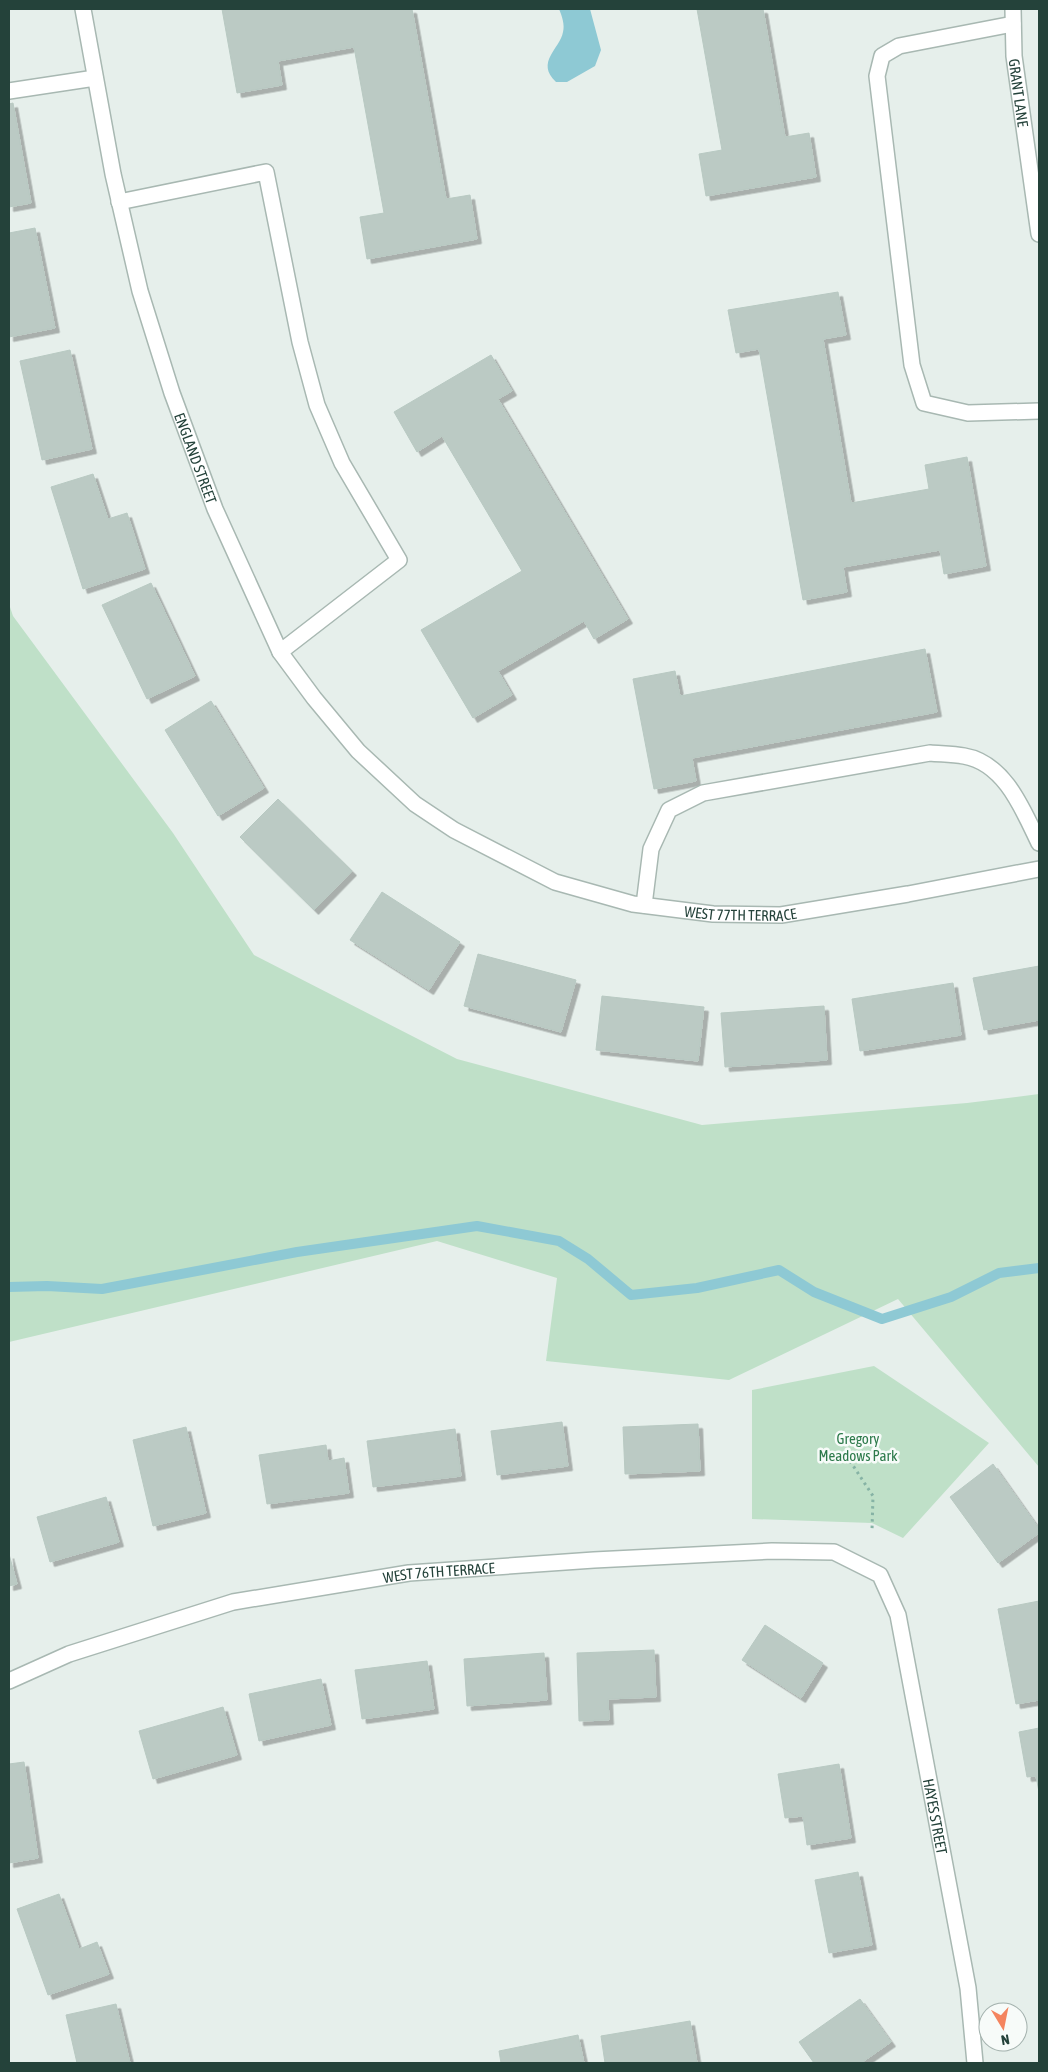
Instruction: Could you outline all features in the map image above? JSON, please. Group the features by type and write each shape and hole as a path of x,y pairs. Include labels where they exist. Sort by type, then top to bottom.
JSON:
{"street":[{"name":"ENGLAND STREET","path":"83,9 119,202 140,291 172,393 214,509 280,652 314,698 358,751 415,804 454,830"},
{"name":"GRANT LANE","path":"1013,9 1014,56 1039,234"},
{"path":"1013,24 900,46 882,56 877,76 912,365 924,403 968,413 1039,410"},
{"path":"9,91 95,78"},
{"path":"119,202 266,172 300,342 317,405 342,463 399,560 280,652"},
{"path":"644,905 651,849 670,810 703,793 930,753 966,756 991,767 1016,798 1039,843"},
{"name":"WEST 77TH TERRACE","path":"454,830 555,882 644,905 713,914 782,915 908,894 1039,869"},
{"name":"WEST 76TH TERRACE","path":"9,1681 69,1654 233,1602 409,1573 594,1560 781,1551 834,1552 880,1575"},
{"name":"HAYES STREET","path":"880,1575 898,1615 968,1988 975,2063"}],"path":[{"path":"850,1462 873,1496 872,1530"}],"green space":[{"path":"9,604 13,616 173,833 254,955 457,1059 702,1125 967,1103 1039,1094 1039,1467 898,1299 729,1380 546,1361 557,1278 437,1241 9,1342"},
{"name":"Gregory Meadows Park","path":"874,1366 989,1443 903,1538 872,1523 752,1519 752,1390"}],"water":[{"path":"559,9 590,9 601,50 595,66 567,82 556,82 550,75 548,68 550,56 564,29"}],"building":[{"path":"222,9 412,9 446,199 470,195 477,239 367,259 360,217 384,213 354,47 278,61 282,85 237,93"},
{"path":"697,9 763,9 785,137 809,133 816,177 706,196 699,154 722,150"},
{"path":"13,103 31,203 9,207 9,104"},
{"path":"35,228 55,328 9,337 9,233"},
{"path":"838,292 846,335 823,339 851,503 929,489 925,465 967,457 986,566 944,574 940,550 843,567 847,592 803,600 759,349 736,353 728,310"},
{"path":"70,350 92,449 42,460 20,361"},
{"path":"491,355 512,391 498,399 628,619 594,639 584,621 498,671 512,695 473,718 421,630 522,571 442,436 417,452 394,412"},
{"path":"93,474 108,519 127,513 145,569 83,589 51,487"},
{"path":"151,583 195,676 147,699 102,605"},
{"path":"925,649 937,712 692,758 696,781 654,789 633,679 675,671 680,696"},
{"path":"211,701 264,788 218,816 165,730"},
{"path":"278,799 352,871 314,910 240,837"},
{"path":"382,892 460,942 429,990 350,940"},
{"path":"478,954 576,980 561,1032 464,1006"},
{"path":"1039,966 1039,1020 984,1030 973,978"},
{"path":"953,983 961,1035 860,1051 852,999"},
{"path":"602,996 704,1007 698,1061 596,1050"},
{"path":"824,1006 827,1060 725,1067 721,1013"},
{"path":"562,1422 568,1466 497,1475 491,1431"},
{"path":"698,1424 700,1471 625,1474 623,1427"},
{"path":"186,1427 206,1513 153,1526 133,1440"},
{"path":"455,1429 461,1476 373,1487 367,1441"},
{"path":"326,1445 328,1461 344,1458 349,1493 267,1504 259,1455"},
{"path":"993,1464 1039,1529 1039,1533 998,1563 950,1497"},
{"path":"106,1497 119,1542 50,1562 37,1517"},
{"path":"9,1554 17,1584 9,1586"},
{"path":"1039,1601 1039,1700 1016,1704 998,1609"},
{"path":"765,1625 823,1663 801,1698 742,1660"},
{"path":"654,1650 656,1697 608,1699 609,1720 579,1721 577,1653"},
{"path":"544,1653 547,1700 467,1706 464,1659"},
{"path":"427,1661 434,1709 362,1719 355,1670"},
{"path":"321,1679 331,1725 259,1741 249,1694"},
{"path":"223,1707 237,1755 153,1779 139,1731"},
{"path":"1039,1728 1039,1792 1036,1776 1027,1777 1019,1732"},
{"path":"24,1762 38,1858 9,1863 9,1764"},
{"path":"839,1764 851,1838 807,1845 803,1816 785,1818 778,1774"},
{"path":"858,1872 872,1945 829,1953 815,1880"},
{"path":"59,1894 79,1949 97,1942 109,1974 48,1995 17,1909"},
{"path":"860,1999 891,2042 861,2063 814,2063 799,2042"},
{"path":"116,2004 130,2063 77,2063 66,2015"},
{"path":"690,2021 697,2063 605,2063 601,2036"},
{"path":"578,2035 584,2063 501,2063 499,2051"}],"waterway":[{"path":"9,1287 47,1286 102,1289 297,1252 477,1226 559,1241 588,1259 631,1295 697,1288 779,1270 814,1292 882,1319 951,1297 999,1273 1039,1268"}]}
